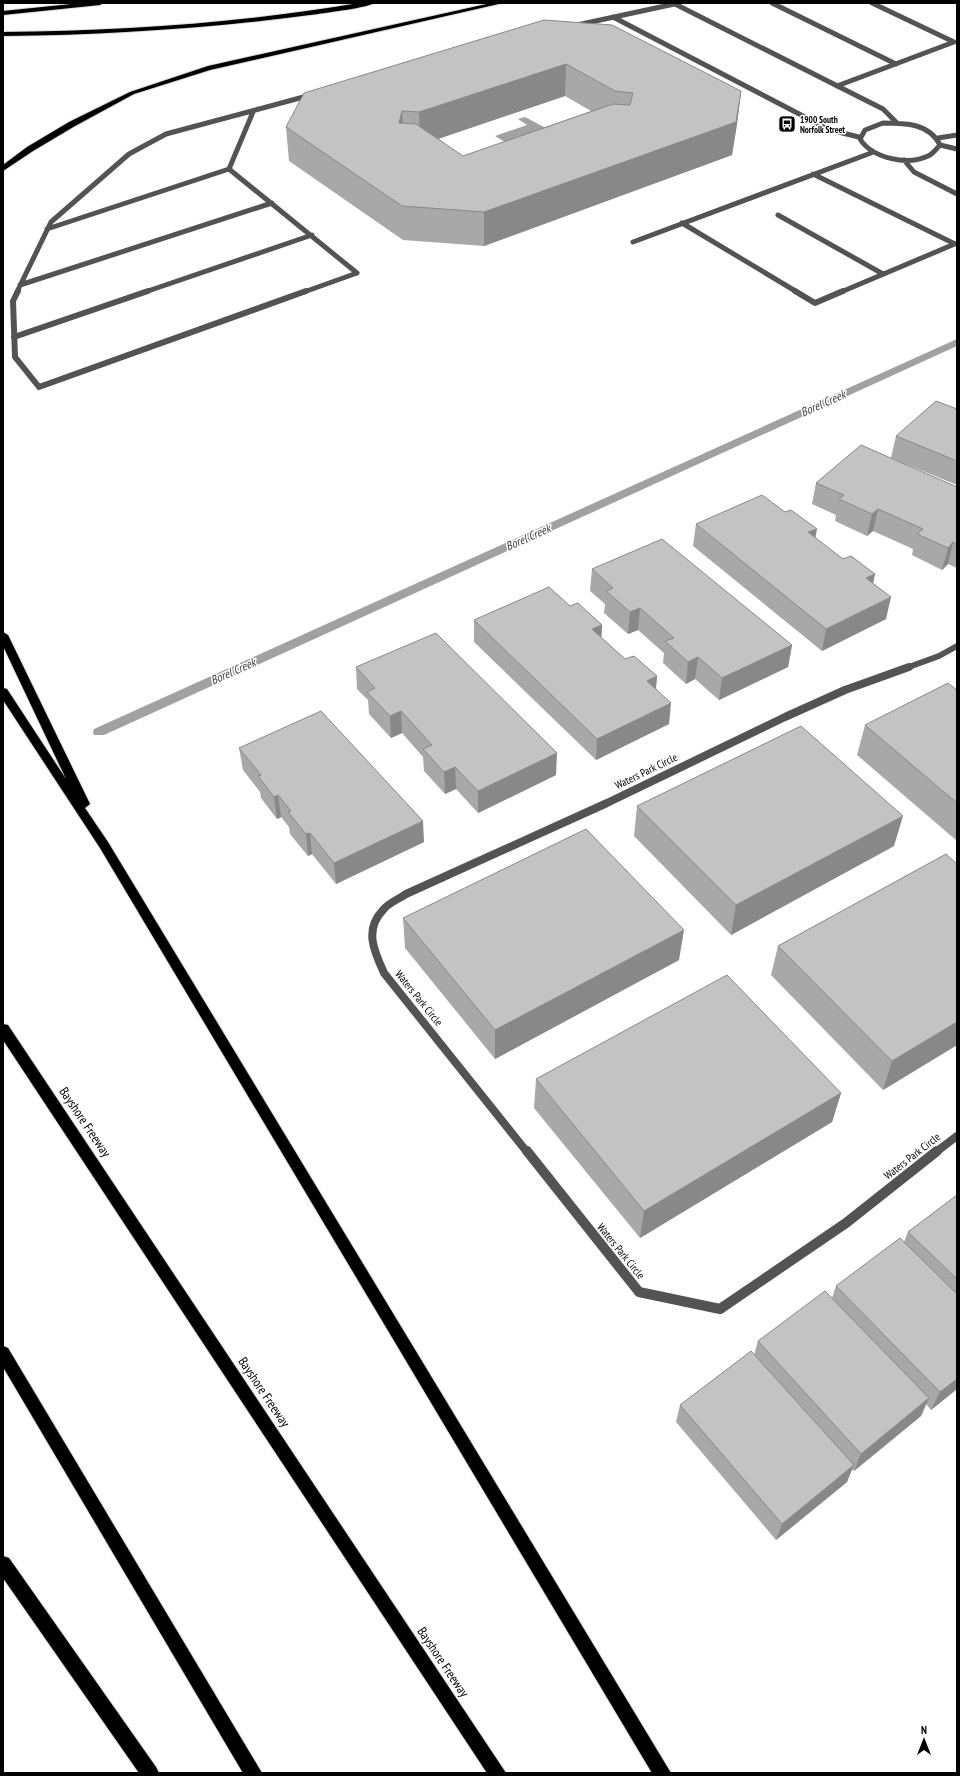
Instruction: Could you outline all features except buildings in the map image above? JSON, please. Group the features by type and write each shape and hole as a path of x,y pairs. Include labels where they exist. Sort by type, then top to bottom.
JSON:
{"highway":[{"path":"3,13 100,3"},
{"path":"3,34 61,34 165,29 265,19 371,3"},
{"path":"3,169 30,149 72,124 132,93 155,85 216,66 500,3"},
{"path":"3,635 104,845"},
{"path":"3,692 104,845 662,1773"},
{"name":"Bayshore Freeway","path":"3,1029 497,1773"},
{"path":"3,1353 253,1773"},
{"path":"3,1564 150,1773"}],"street":[{"path":"772,3 896,64"},
{"path":"837,86 954,42 872,3"},
{"path":"568,27 677,4 883,109 897,123"},
{"path":"613,17 830,130 859,137"},
{"path":"229,169 357,273 39,387 15,357 13,302 51,222 129,154 166,134 253,112 320,92"},
{"path":"47,229 229,169 253,112"},
{"path":"897,123 914,125 928,131 938,138 940,145 937,151 929,156 904,160 887,158 871,152 863,148 859,142 859,137 862,131 871,126 897,123"},
{"path":"938,138 957,135"},
{"path":"940,145 957,149"},
{"path":"632,242 871,152"},
{"path":"904,160 914,172 957,194"},
{"path":"813,174 956,244"},
{"path":"20,285 272,203"},
{"path":"778,215 883,274"},
{"path":"682,223 815,303 956,244"},
{"path":"14,337 312,235"},
{"name":"Waters Park Circle","path":"957,646 939,656 846,690 785,716 607,803 406,894 383,909 373,924 372,946 384,973 639,1292 720,1309 846,1223 957,1136"}],"shaded area":[{"path":"525,117 557,134 515,148 495,136 527,125 518,119"}],"waterway":[{"name":"Borel Creek","path":"99,732 957,342"}],"place":[{"name":"1900 South Norfolk Street","path":"787,124"}]}
